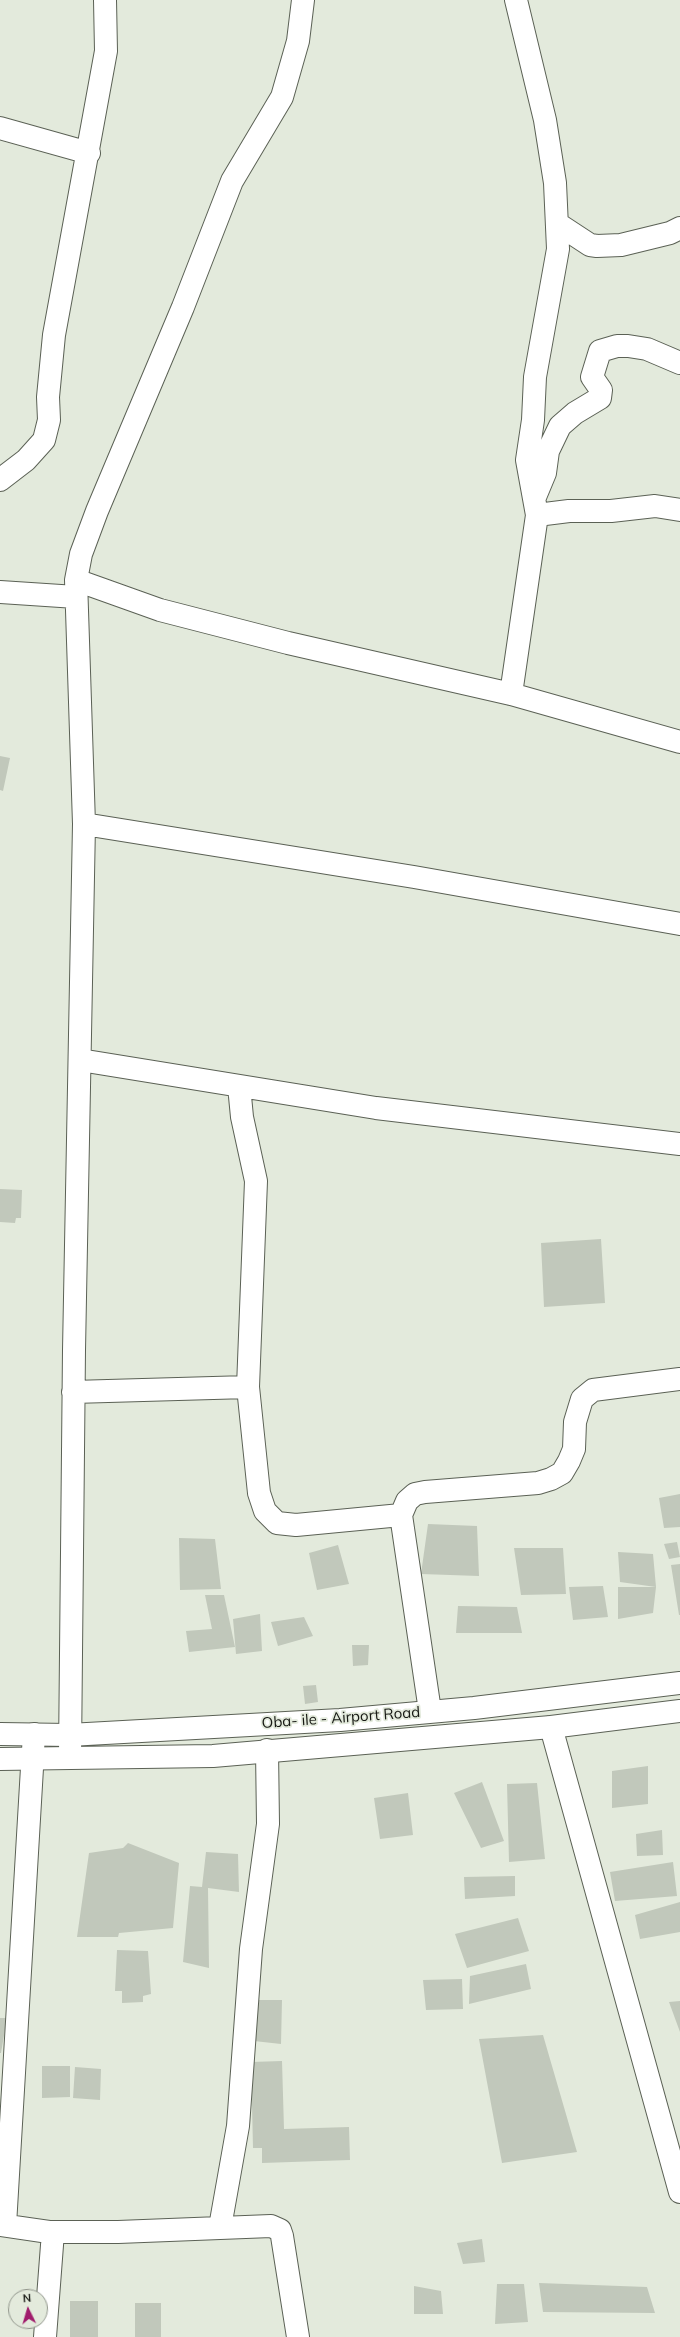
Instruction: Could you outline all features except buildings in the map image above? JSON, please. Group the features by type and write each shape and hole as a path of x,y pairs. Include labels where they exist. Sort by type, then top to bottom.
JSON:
{"street":[{"path":"0,480 26,460 44,440 49,420 48,397 54,335 89,153 106,51 105,0"},
{"path":"70,1759 73,1392 84,824 76,589 81,554 97,511 183,307 232,181 282,97 298,41 303,0"},
{"path":"516,0 545,120 555,182 558,224 558,249 535,378 533,420 528,446 527,460 536,506"},
{"path":"0,128 89,153"},
{"path":"558,224 590,245 597,246 627,244 670,233 680,228"},
{"path":"511,694 536,506 552,442 560,426 575,413 600,398 601,390 592,377 600,351 616,346 628,346 647,349 680,363"},
{"path":"536,506 569,511 611,511 655,506 680,510"},
{"path":"0,592 76,589 288,643 511,694 680,742"},
{"path":"84,824 414,877 680,924"},
{"path":"80,1060 376,1108 680,1144"},
{"path":"239,1086 242,1117 256,1181 248,1387 259,1493 265,1511 277,1523 296,1525 401,1515"},
{"path":"430,1711 401,1515 406,1501 415,1494 538,1483 551,1479 562,1473 569,1461 574,1449 574,1422 582,1399 593,1390 680,1379"},
{"path":"73,1392 248,1387"},
{"name":"Oba- ile - Airport Road","path":"0,1734 69,1735 209,1728 430,1711 680,1683"},
{"name":"Oba- ile - Airport Road","path":"0,1759 34,1760 213,1756 267,1750 552,1727 680,1711"},
{"path":"552,1727 680,2192"},
{"path":"209,1728 213,1756"},
{"path":"34,1734 34,1760 2,2225 53,2232 118,2232 257,2225 271,2226 280,2230 298,2337"},
{"path":"220,2227 238,2126 251,1948 268,1824 267,1750"},
{"path":"45,2337 53,2232"}]}
